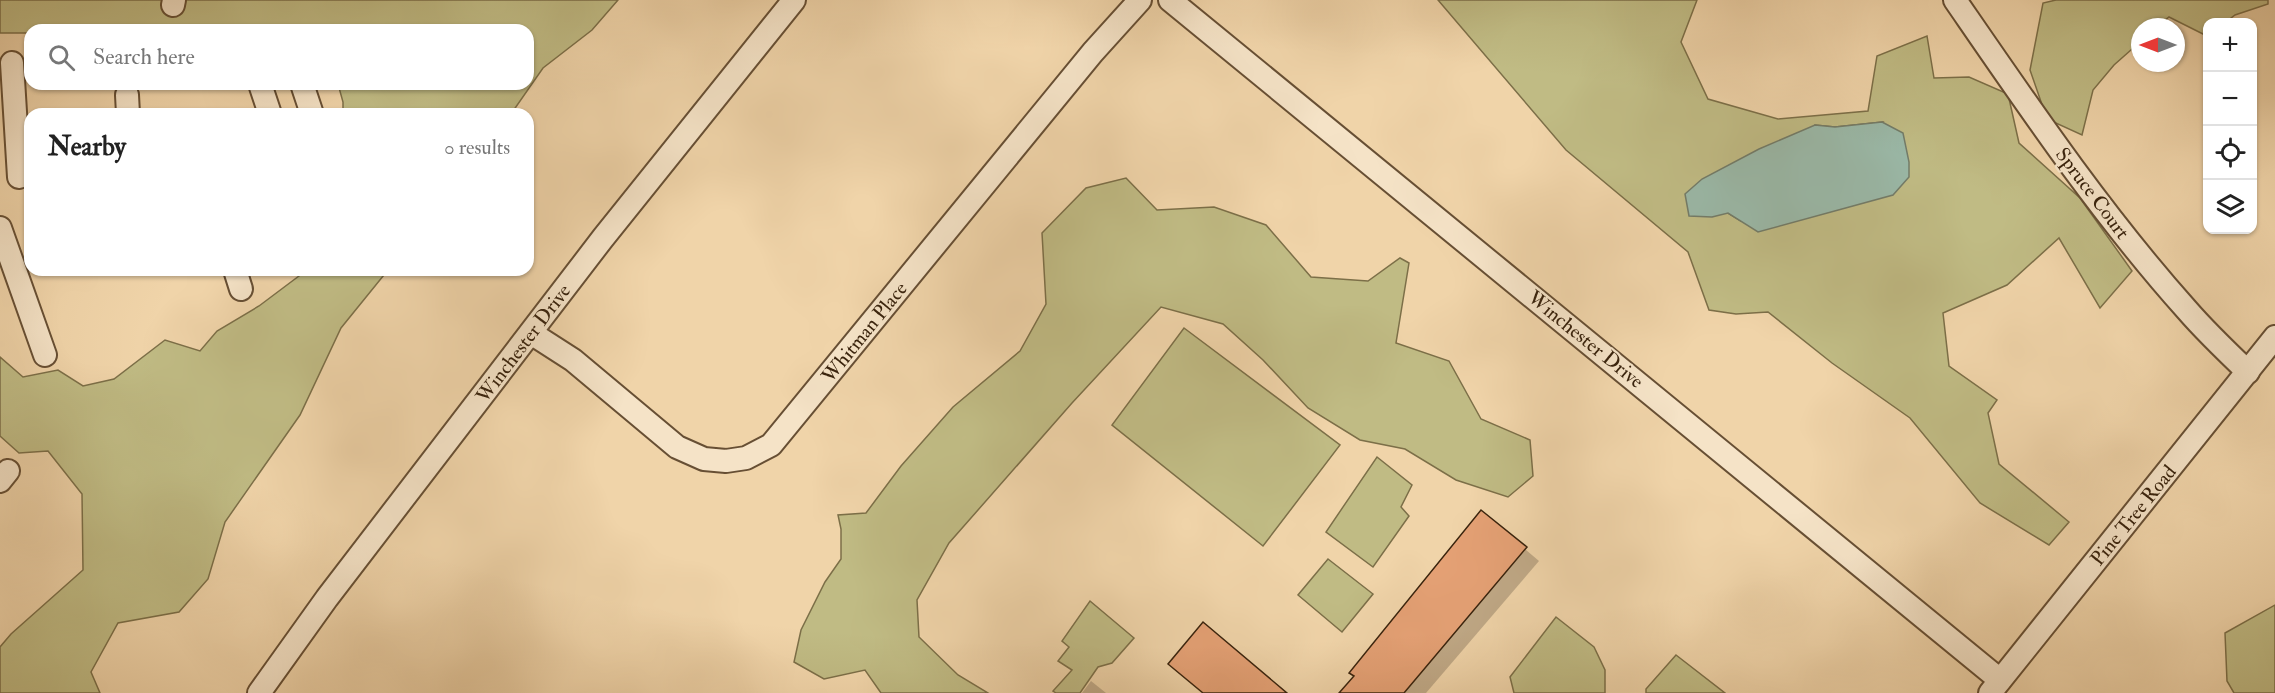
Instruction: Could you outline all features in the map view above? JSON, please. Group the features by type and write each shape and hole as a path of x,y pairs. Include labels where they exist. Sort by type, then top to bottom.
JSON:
{"street":[{"name":"Winchester Drive","path":"260,693 327,598 603,238 794,0"},
{"name":"Whitman Place","path":"531,333 573,360 677,447 704,459 726,461 746,458 771,445 1086,61 1140,0"},
{"name":"Winchester Drive","path":"1170,0 1995,686"},
{"name":"Spruce Court","path":"1955,0 2025,102 2122,232 2187,311 2248,372"},
{"path":"12,63 16,178"},
{"path":"262,90 268,108"},
{"path":"304,90 310,108"},
{"path":"0,228 45,355"},
{"name":"Pine Tree Road","path":"1995,686 2275,337"}],"shaded area":[{"path":"0,0 618,0 592,30 543,68 534,81 534,24 24,24 24,33 0,33"},
{"path":"1438,0 1697,0 1681,42 1708,99 1778,119 1868,111 1877,56 1927,36 1934,78 1969,77 2008,94 2019,143 2080,198 2132,271 2100,308 2059,238 2007,285 1943,313 1949,366 1997,400 1988,413 1999,464 2069,522 2049,545 1980,503 1910,418 1832,363 1768,312 1736,314 1709,310 1688,252 1566,150","holes":["1882,122 1741,221 1728,213 1815,125 1835,127"]},
{"path":"2056,0 2268,0 2268,4 2231,18 2203,18 2203,34 2185,25 2185,18 2131,18 2131,50 2114,65 2093,90 2082,135 2047,119 2030,70 2043,3"},
{"path":"340,90 528,90 515,108 343,108"},
{"path":"1882,122 1903,133 1909,162 1909,177 1893,195 1758,232 1728,213 1712,217 1689,216 1685,194 1702,179 1759,149 1815,125 1835,127"},
{"path":"1126,178 1157,210 1214,207 1266,225 1311,277 1368,281 1400,258 1409,263 1396,343 1449,361 1481,419 1530,440 1533,476 1508,497 1456,480 1405,449 1360,440 1308,408 1263,360 1223,324 1161,307 1072,403 949,543 917,600 919,637 958,675 988,693 881,693 865,670 824,679 794,662 801,630 825,582 841,559 841,529 838,515 866,513 901,466 953,407 1020,351 1046,304 1042,233 1086,188"},
{"path":"299,276 383,276 341,328 300,415 225,522 208,579 179,612 118,623 91,672 100,693 0,693 0,647 11,634 83,570 82,494 48,451 19,453 0,436 0,357 23,377 58,370 83,386 114,379 165,340 200,351 217,331 259,306"},
{"path":"1184,328 1340,445 1263,546 1112,425"},
{"path":"1377,457 1412,485 1401,507 1409,516 1373,567 1326,532"},
{"path":"1328,559 1373,594 1342,632 1298,595"},
{"path":"1090,601 1134,638 1112,663 1098,667 1080,693 1056,693 1053,691 1072,670 1058,661 1069,647 1062,641"},
{"path":"2275,605 2275,693 2234,693 2227,681 2225,633"},
{"path":"1556,617 1594,647 1605,670 1605,693 1514,693 1510,677"},
{"path":"1676,655 1725,693 1646,693 1646,689"}],"building":[{"path":"1481,510 1527,547 1404,693 1339,693 1354,676 1349,673"},
{"path":"1203,622 1287,693 1203,693 1168,664"}]}
